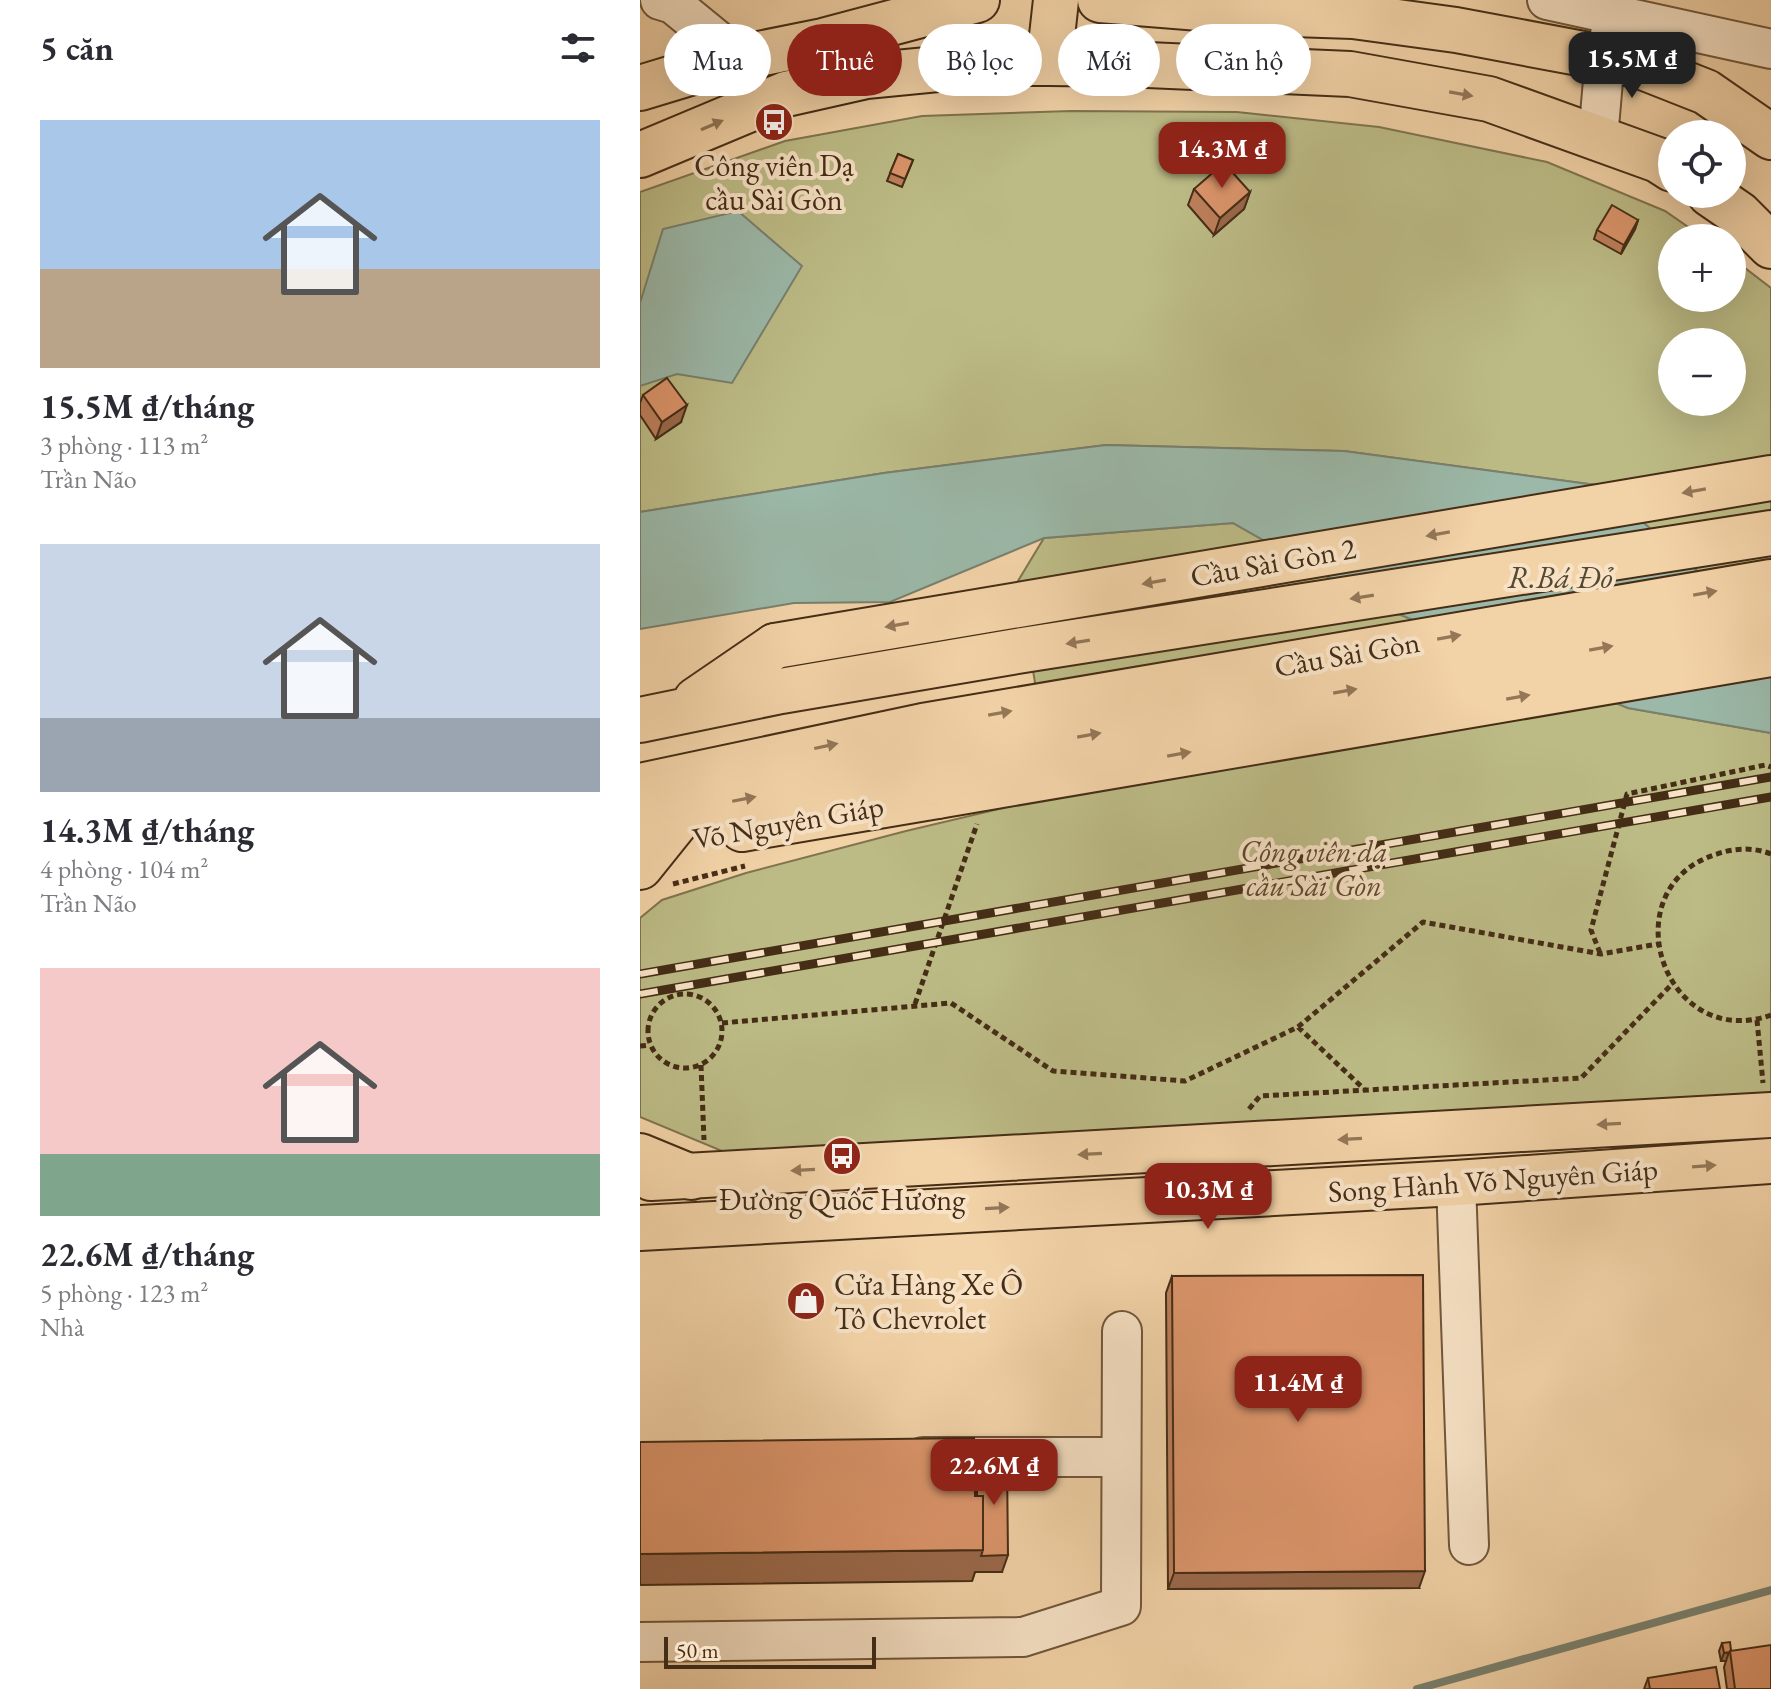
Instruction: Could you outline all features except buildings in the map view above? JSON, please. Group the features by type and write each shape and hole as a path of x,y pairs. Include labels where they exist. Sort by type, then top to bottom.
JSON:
{"main road":[{"path":"771,52 823,41 977,0"},
{"path":"992,24 995,0"},
{"path":"1049,63 1056,0"},
{"path":"1100,0 1262,13 1355,8 1605,58 1640,66 1706,92 1771,137"},
{"path":"1042,63 1350,74 1489,99 1658,160"},
{"path":"640,155 786,94 866,76 918,71"},
{"path":"640,88 664,81"},
{"path":"1730,208 1771,246"},
{"name":"Cầu Sài Gòn 2","path":"660,715 775,646 1771,478"},
{"name":"Cầu Sài Gòn 2","path":"660,715 1023,650 1771,533"},
{"name":"Cầu Sài Gòn","path":"929,761 1771,582"},
{"name":"Cầu Sài Gòn","path":"929,761 1771,619"},
{"path":"640,786 929,761 1771,654"},
{"name":"Võ Nguyên Giáp","path":"649,853 685,811 929,761"},
{"name":"Võ Nguyên Giáp","path":"649,853 929,761"},
{"name":"Song Hành Võ Nguyên Giáp","path":"640,1178 698,1163 1769,1116"},
{"path":"640,1156 698,1163"},
{"name":"Song Hành Võ Nguyên Giáp","path":"640,1228 1456,1183 1771,1161"}],"street":[{"path":"660,0 673,4 697,24"},
{"path":"1547,0 1616,8 1771,49"},
{"path":"1598,138 1605,58 1616,8"},
{"path":"1456,1183 1469,1545"},
{"path":"640,1642 1023,1637 1121,1606 1122,1331"},
{"path":"888,1457 1121,1457"}],"path":[{"path":"1601,954 1591,930 1627,794 1765,765 1771,767"},
{"path":"915,1004 979,819"},
{"path":"1771,854 1733,849 1707,857 1684,872 1667,894 1658,920 1658,944 1665,973 1681,995 1703,1011 1729,1020 1757,1020 1771,1015"},
{"path":"649,853 758,863"},
{"path":"722,1023 951,1003 1053,1071 1185,1081 1298,1027 1423,922 1601,954 1658,944"},
{"path":"1244,1115 1260,1096 1581,1078 1673,983"},
{"path":"686,993 709,1002 718,1011 723,1036 712,1058 701,1065 677,1067 657,1055 650,1045 649,1021 654,1010 674,996 686,993"},
{"path":"1757,1020 1769,1116"},
{"path":"1298,1027 1365,1090"},
{"path":"640,1046 650,1045"},
{"path":"698,1163 701,1065"}],"green space":[{"name":"Công viên dạ cầu Sài Gòn","path":"1071,111 1237,112 1379,127 1547,162 1665,211 1684,224 1658,224 1658,312 1746,312 1746,269 1771,288 1771,624 1696,570 1603,486 1344,451 1106,445 884,473 640,512 640,192 785,141 922,116"},
{"name":"Công viên dạ cầu Sài Gòn","path":"1233,523 1379,606 1628,708 1771,733 1771,1108 758,1166 640,1117 640,918 662,900 746,873 1054,796 1018,581 1044,538"}],"water":[{"path":"738,211 802,266 732,383 677,374 640,386 640,303 663,229"},
{"name":"R.Bá Đỏ","path":"1106,445 1344,451 1603,486 1696,570 1771,624 1771,733 1628,708 1379,606 1233,523 1044,538 890,602 794,603 640,629 640,512 884,473"}],"waterway":[{"path":"1417,1689 1771,1590"}],"railway":[{"path":"640,974 1771,777"},
{"path":"640,994 1771,797"}],"place":[{"name":"Công viên Dạ cầu Sài Gòn","path":"774,122"},
{"name":"Đường Quốc Hương","path":"842,1156"},
{"name":"Cửa Hàng Xe Ô Tô Chevrolet","path":"806,1301"}]}
